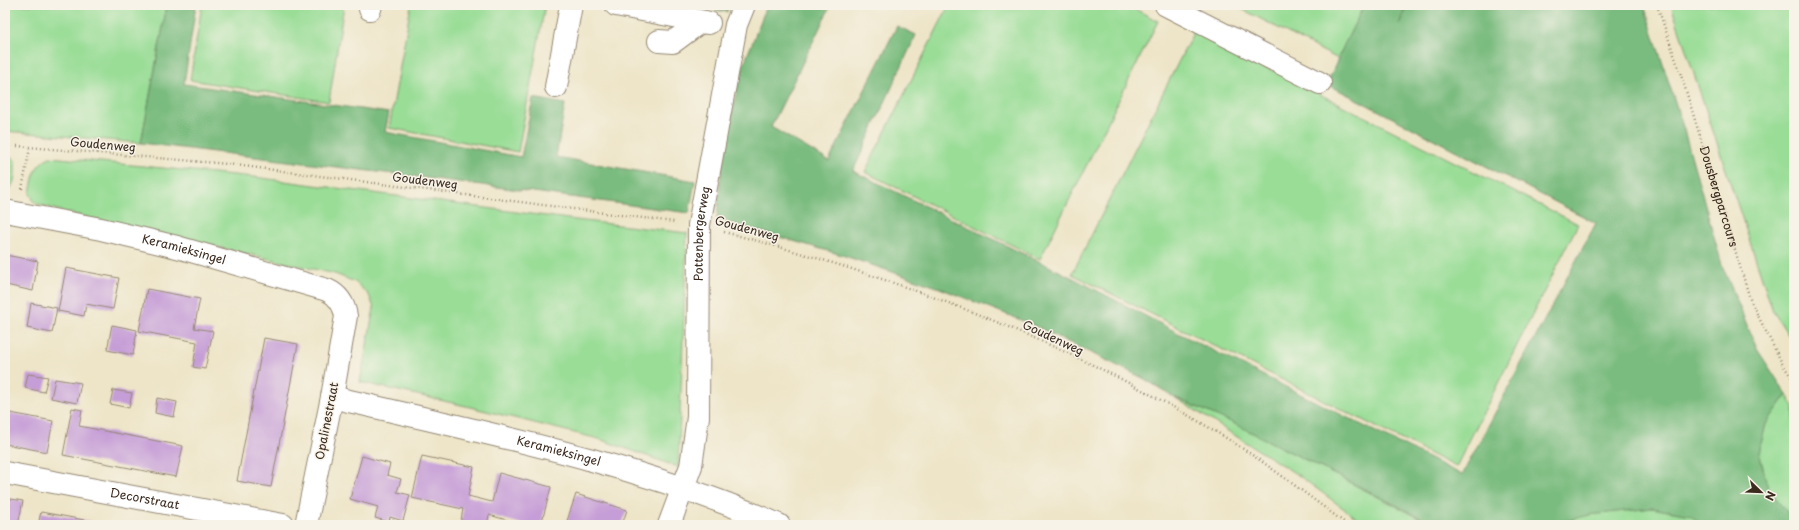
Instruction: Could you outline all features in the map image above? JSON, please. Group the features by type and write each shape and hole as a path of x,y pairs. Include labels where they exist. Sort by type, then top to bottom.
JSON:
{"street":[{"path":"556,87 571,5"},
{"path":"616,5 705,22 736,25"},
{"name":"Pottenbergerweg","path":"684,487 691,466 698,417 699,225 736,25 744,5"},
{"path":"1166,5 1320,83"},
{"path":"659,41 673,42 694,26 705,22"},
{"name":"Keramieksingel","path":"11,212 101,229 178,247 327,290 335,294 345,307 346,316"},
{"name":"Opalinestraat","path":"306,525 332,397 346,316"},
{"name":"Keramieksingel","path":"332,397 552,448 684,487 779,525"},
{"name":"Decorstraat","path":"5,473 283,525"},
{"path":"669,525 684,487"}],"path":[{"name":"Dousbergparcours","path":"1657,5 1683,81 1751,302 1783,365 1794,381"},
{"name":"Goudenweg","path":"5,145 228,164 699,225 773,244 901,285 967,309 1045,344 1138,389 1222,436 1261,461 1348,525"},
{"path":"11,212 30,148"}],"green space":[{"path":"5,5 167,5 141,143 5,131"},
{"path":"167,5 196,5 184,84 389,113 385,132 521,157 533,98 565,104 556,157 695,181 689,213 467,183 141,143"},
{"path":"202,5 344,5 329,102 190,80"},
{"path":"411,5 545,5 518,152 389,128"},
{"path":"686,5 728,5 727,12"},
{"path":"767,5 831,5 771,127 829,161 897,26 916,35 853,171 1069,276 1180,334 1462,475 1596,223 1327,84 1364,5 1406,5 1399,25 1408,5 1644,5 1684,130 1722,265 1757,349 1787,395 1766,424 1759,452 1768,488 1794,521 1794,525 1703,525 1690,515 1652,508 1589,515 1550,525 1435,525 1233,423 1174,397 1143,378 1031,324 937,287 842,255 717,219 721,173 740,74"},
{"path":"949,5 1127,5 1158,21 1040,259 865,172"},
{"path":"1234,5 1364,5 1338,59"},
{"path":"1671,5 1794,5 1794,344 1773,311"},
{"path":"1194,31 1578,224 1456,467 1072,274"},
{"path":"5,152 15,160 15,169 12,186 5,192"},
{"path":"50,157 254,177 576,220 687,233 678,467 599,439 466,406 360,382 374,308 369,295 355,282 335,274 60,211 35,203 30,194 33,177 41,163"},
{"path":"1787,395 1794,407 1794,521 1768,488 1759,452 1766,424"},
{"path":"1174,397 1233,423 1433,525 1366,525 1301,477"},
{"path":"1652,508 1690,515 1703,525 1550,525 1589,515"}],"building":[{"path":"5,255 38,261 33,291 6,285 5,289"},
{"path":"66,268 119,278 113,309 86,304 84,316 58,311"},
{"path":"147,289 200,299 194,328 213,331 205,369 193,367 197,342 139,331"},
{"path":"31,303 57,308 52,333 27,328"},
{"path":"112,325 137,330 133,355 107,350"},
{"path":"264,338 298,344 271,487 237,481"},
{"path":"28,374 48,377 44,392 25,388"},
{"path":"55,379 81,383 77,403 51,398"},
{"path":"113,390 132,393 129,408 110,404"},
{"path":"157,398 177,402 174,417 155,413"},
{"path":"72,408 82,410 79,426 183,446 176,477 63,455"},
{"path":"5,412 53,421 47,452 5,444"},
{"path":"362,456 390,464 387,475 401,479 397,492 410,495 403,521 390,517 389,522 375,518 378,507 350,499"},
{"path":"422,456 474,467 468,496 492,502 499,473 551,487 541,525 525,525 489,515 487,525 460,525 463,509 412,498"},
{"path":"576,494 627,510 622,525 566,524"},
{"path":"5,498 23,501 18,525 5,525"},
{"path":"41,512 106,524 106,525 38,525"}]}
